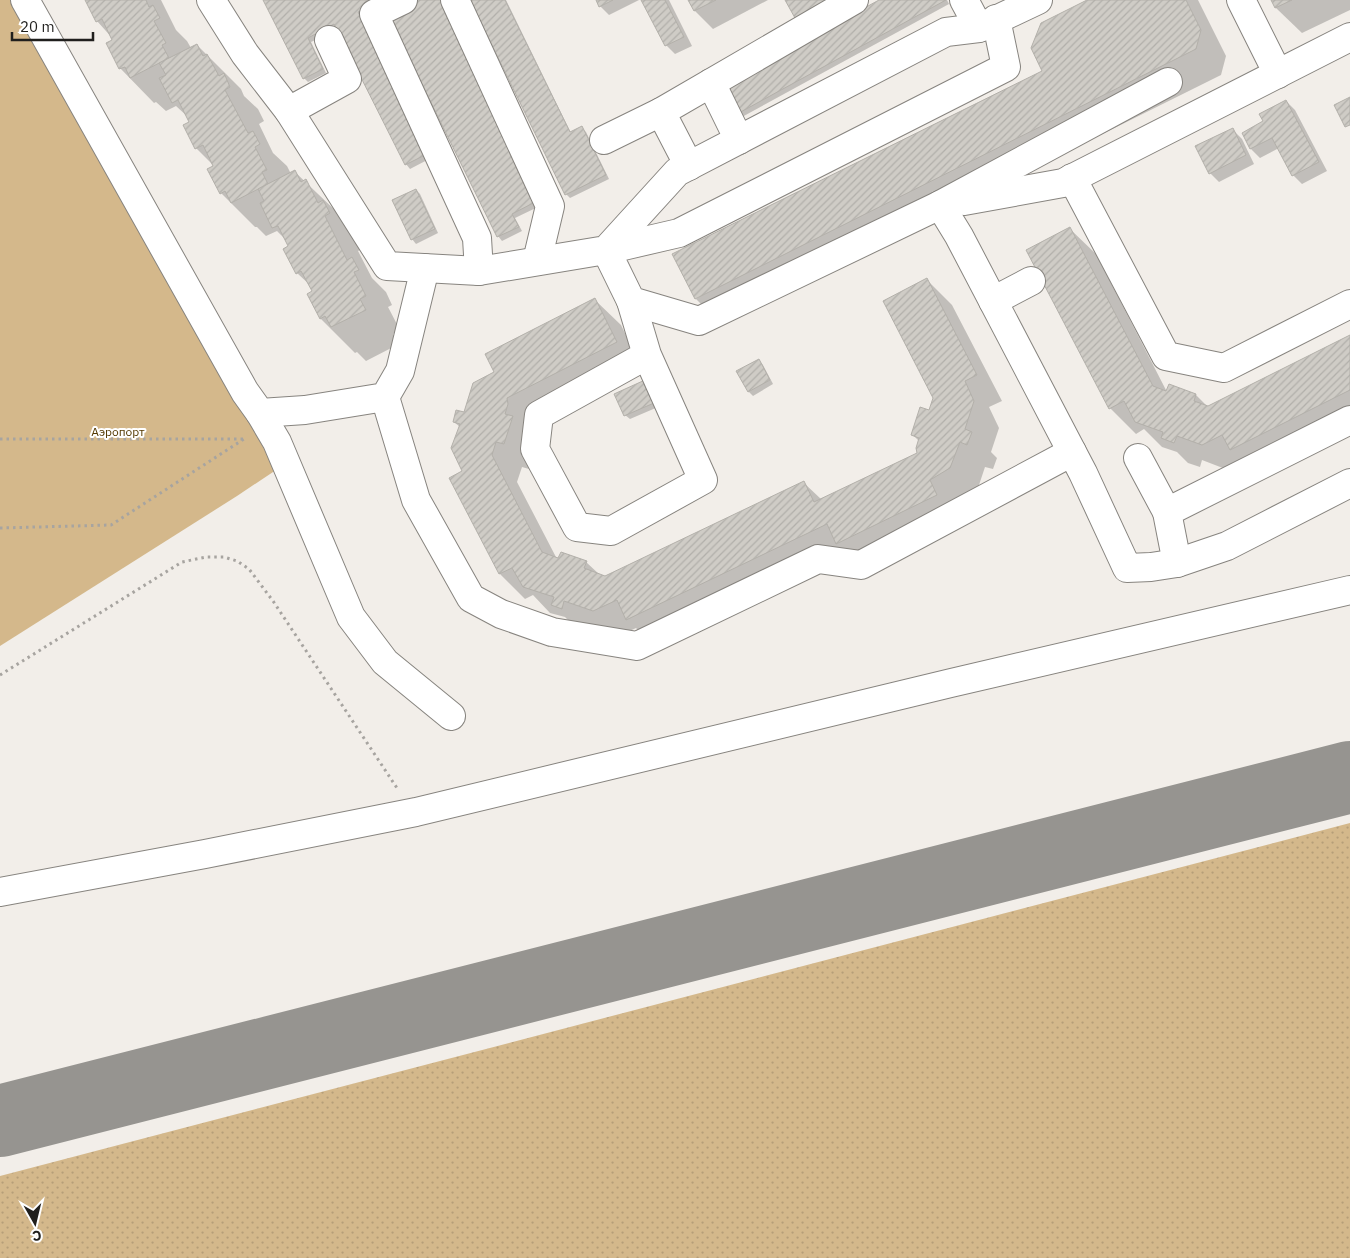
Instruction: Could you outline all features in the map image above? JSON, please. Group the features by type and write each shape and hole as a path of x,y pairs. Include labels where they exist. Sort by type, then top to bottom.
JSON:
{"lane":[{"path":"25,0 245,392 277,442 351,617 385,662 451,716"},
{"path":"211,0 245,54 289,111 387,266 479,271 606,250 680,233 1006,67 988,24 964,0"},
{"path":"403,0 374,14 477,238 479,271"},
{"path":"455,0 550,206 537,261"},
{"path":"604,140 661,112 854,0"},
{"path":"606,250 676,172 946,32 988,24 1038,0"},
{"path":"1241,0 1278,74"},
{"path":"940,205 1063,183 1350,38"},
{"path":"289,111 347,79 329,40"},
{"path":"632,301 699,322 940,205 1168,82"},
{"path":"711,83 739,140"},
{"path":"661,112 689,166"},
{"path":"1072,178 1166,356 1224,368 1350,304"},
{"path":"940,205 959,236 1072,452 1127,568 1177,563 1227,546 1350,483"},
{"path":"606,250 632,301 647,355 703,480 610,531 577,528 535,450 539,415 647,355"},
{"path":"425,268 400,371 385,397 416,500 471,598 501,614 552,632 637,646 818,559 861,565 1072,452"},
{"path":"993,302 1031,281"},
{"path":"263,419 385,397"},
{"path":"1166,512 1350,420"},
{"path":"1138,458 1166,512 1177,563"},
{"path":"0,892 416,812 951,683 1350,590"}],"path":[{"path":"0,528 111,525 244,439 263,419"},
{"path":"0,439 244,439"},
{"path":"0,675 182,562 206,556 224,557 237,561 249,569 273,601 387,775 416,812"}],"green space":[{"name":"Аэропорт","path":"0,0 12,0 276,470 0,646"},
{"path":"1350,823 1350,1258 0,1258 0,1176"}],"building":[{"path":"85,0 146,0 149,7 153,5 160,18 154,21 166,43 162,45 169,58 130,78 125,67 119,69 106,43 112,40 102,19 96,22"},
{"path":"263,0 383,0 358,12 429,153 405,165 334,24 308,38 323,69 303,79"},
{"path":"419,0 441,0 539,200 512,214 519,227 497,237 388,15"},
{"path":"470,0 505,0 570,132 582,126 606,175 565,195"},
{"path":"596,0 613,0 599,7"},
{"path":"641,0 665,0 684,37 665,46"},
{"path":"688,0 716,0 694,11"},
{"path":"785,0 824,0 825,2 795,18"},
{"path":"879,0 946,0 737,114 722,86"},
{"path":"1087,0 1186,0 1201,30 1196,49 695,299 672,254 1042,71 1031,48 1041,23"},
{"path":"1271,0 1292,0 1275,8"},
{"path":"197,44 203,56 207,54 219,76 224,73 230,87 225,90 248,133 253,131 260,144 255,147 267,170 262,172 268,184 231,203 225,191 220,194 207,169 213,166 203,145 195,149 183,125 189,122 178,100 172,103 159,78 166,75 159,63"},
{"path":"1350,97 1350,125 1345,127 1334,105"},
{"path":"1286,100 1319,162 1292,176 1272,138 1250,149 1242,133 1263,121 1259,114"},
{"path":"1233,128 1246,155 1209,174 1195,146"},
{"path":"295,170 301,182 306,179 318,203 323,200 330,213 325,216 347,260 352,257 359,270 354,272 366,296 360,299 366,310 331,327 325,316 320,319 307,294 312,291 301,271 296,274 283,249 288,246 278,226 272,228 260,203 264,201 258,189"},
{"path":"416,189 435,229 411,240 392,200"},
{"path":"1070,227 1153,386 1166,391 1169,384 1196,394 1194,401 1208,406 1350,335 1350,390 1230,450 1222,435 1202,445 1177,436 1174,443 1161,438 1163,432 1135,422 1124,401 1109,409 1026,250"},
{"path":"927,278 977,375 965,381 974,401 965,429 972,432 967,445 960,442 950,468 930,480 937,495 836,544 827,524 626,620 617,600 593,611 564,601 562,609 551,605 554,597 523,587 512,568 499,574 449,478 462,471 451,448 460,424 453,422 456,410 464,412 473,383 494,372 485,354 595,298 617,342 507,398 508,404 505,414 513,416 504,444 496,442 492,455 542,552 558,558 561,552 587,561 584,568 605,576 804,481 814,502 917,453 916,448 919,438 911,435 920,407 929,410 933,398 883,301"},
{"path":"759,359 770,380 748,392 736,371"},
{"path":"645,380 654,403 624,416 614,394"}],"taxiway":[{"path":"0,1121 1350,777"}]}
